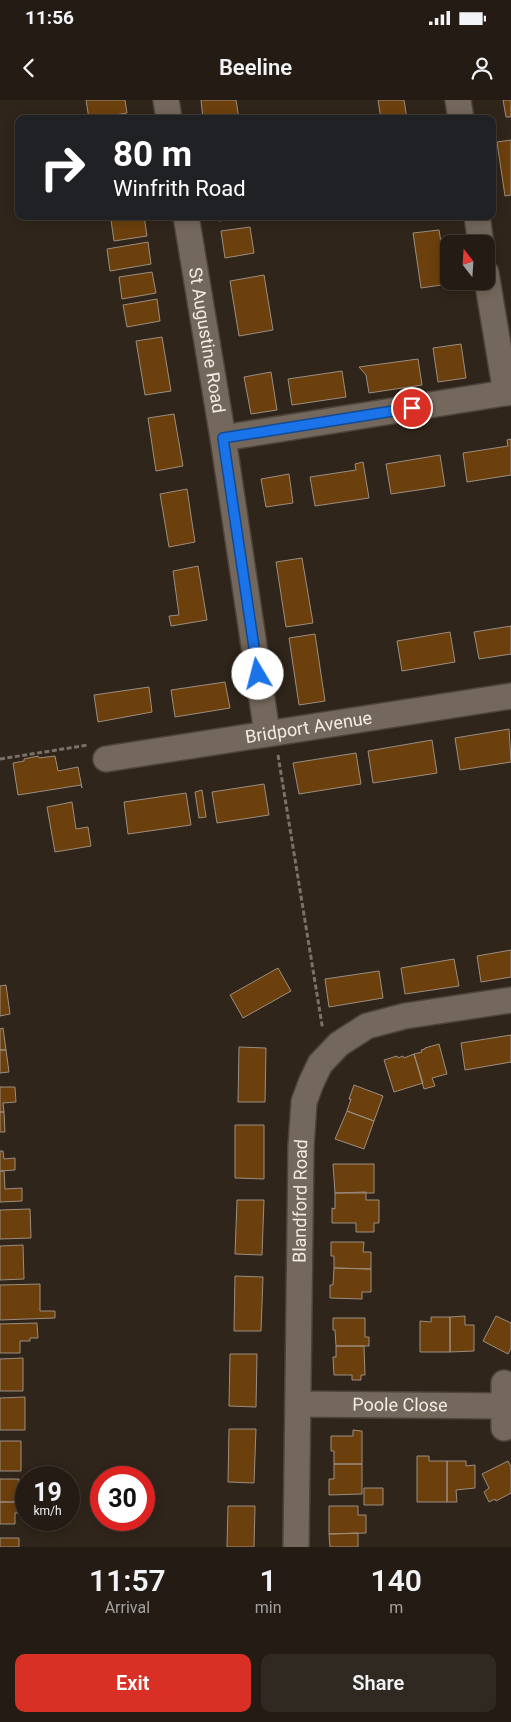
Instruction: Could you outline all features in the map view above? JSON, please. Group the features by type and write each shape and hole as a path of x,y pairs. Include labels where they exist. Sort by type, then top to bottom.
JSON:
{"street":[{"path":"166,100 168,115"},
{"path":"458,100 460,115"},
{"name":"St Augustine Road","path":"187,220 223,438 267,733"},
{"path":"478,220 480,235"},
{"path":"223,438 508,392 489,290"},
{"name":"Bridport Avenue","path":"103,753 267,733 511,696"},
{"name":"Blandford Road","path":"296,1547 301,1146 304,1102 311,1083 320,1064 339,1044 367,1026 405,1016 511,1000"},
{"name":"Poole Close","path":"298,1404 504,1406"}],"path":[{"path":"267,733 276,744 322,1025 339,1044"},
{"path":"0,759 88,745 103,753"}],"building":[{"path":"86,100 125,100 127,113 88,115"},
{"path":"201,100 236,100 238,115 203,115"},
{"path":"378,100 404,100 406,115 380,115"},
{"path":"503,100 511,100 511,117 506,117"},
{"path":"511,140 511,195 505,196 497,142"},
{"path":"111,220 145,220 147,236 114,241"},
{"path":"250,227 254,253 225,258 221,231"},
{"path":"439,230 440,285 421,288 413,233"},
{"path":"148,242 151,264 110,271 107,249"},
{"path":"152,272 156,293 122,299 119,277"},
{"path":"264,275 273,330 239,336 230,281"},
{"path":"157,299 160,321 127,327 123,305"},
{"path":"162,337 171,391 145,395 136,341"},
{"path":"461,344 466,378 438,382 433,348"},
{"path":"418,359 422,385 369,393 366,375 359,367"},
{"path":"342,371 346,397 292,405 288,379"},
{"path":"271,372 277,410 251,414 244,377"},
{"path":"174,414 183,466 156,471 148,418"},
{"path":"511,439 511,475 467,482 463,453 508,446 507,440"},
{"path":"440,455 445,486 391,494 386,464"},
{"path":"363,462 369,498 315,506 310,477 356,470 355,464"},
{"path":"289,474 293,503 266,507 261,479"},
{"path":"187,489 195,542 169,547 160,494"},
{"path":"302,558 313,623 286,627 276,562"},
{"path":"198,566 207,620 171,626 169,616 179,615 173,571"},
{"path":"511,626 511,654 479,659 474,632"},
{"path":"450,632 455,662 402,671 397,641"},
{"path":"315,634 325,701 299,705 289,638"},
{"path":"225,682 230,708 175,717 171,690"},
{"path":"149,687 152,712 98,722 94,695"},
{"path":"509,729 511,762 460,770 455,738"},
{"path":"432,740 437,773 373,783 368,751"},
{"path":"356,753 361,784 299,794 293,763"},
{"path":"38,756 39,758 55,756 58,771 78,767 82,788 81,785 18,795 13,763"},
{"path":"264,784 269,815 217,823 212,792"},
{"path":"202,790 206,817 199,818 195,792"},
{"path":"186,793 191,825 128,834 124,802"},
{"path":"72,802 76,829 88,827 91,846 55,852 47,807"},
{"path":"511,950 511,977 481,982 477,956"},
{"path":"454,959 459,986 405,994 401,968"},
{"path":"278,968 291,991 243,1018 230,995"},
{"path":"379,971 383,998 329,1007 325,979"},
{"path":"6,985 10,1014 0,1016 0,986"},
{"path":"3,1028 6,1050 0,1050 0,1029"},
{"path":"511,1035 511,1062 465,1070 461,1043"},
{"path":"439,1044 447,1074 432,1078 435,1086 424,1089 414,1054"},
{"path":"239,1047 266,1048 265,1102 238,1102"},
{"path":"0,1050 6,1050 9,1072 0,1073"},
{"path":"414,1054 423,1083 394,1092 384,1060 397,1056 398,1058 403,1056 404,1058"},
{"path":"354,1085 383,1096 374,1121 347,1111"},
{"path":"0,1087 15,1087 16,1102 3,1103 4,1112 0,1112"},
{"path":"347,1111 374,1121 364,1149 335,1139"},
{"path":"0,1112 4,1112 5,1132 0,1132"},
{"path":"235,1125 264,1125 264,1179 235,1178"},
{"path":"0,1151 3,1151 4,1159 15,1158 15,1170 0,1171"},
{"path":"333,1164 374,1164 374,1193 335,1193"},
{"path":"0,1171 4,1171 5,1189 22,1188 22,1201 0,1202"},
{"path":"366,1192 366,1200 379,1200 379,1223 374,1223 374,1232 356,1232 356,1223 332,1223 332,1208 335,1209 335,1193"},
{"path":"237,1200 264,1200 262,1255 235,1254"},
{"path":"30,1209 31,1238 0,1239 0,1210"},
{"path":"331,1242 364,1242 363,1252 371,1252 371,1269 334,1268 334,1256 331,1256"},
{"path":"23,1245 24,1279 0,1280 0,1246"},
{"path":"334,1268 371,1269 371,1292 362,1292 362,1299 330,1298 330,1285 333,1285"},
{"path":"235,1276 263,1277 261,1331 234,1331"},
{"path":"40,1284 40,1311 55,1311 55,1318 0,1320 0,1285"},
{"path":"465,1316 465,1325 474,1325 474,1351 450,1352 450,1317"},
{"path":"496,1316 511,1323 511,1348 508,1354 483,1341"},
{"path":"431,1317 450,1317 450,1352 420,1352 420,1321 431,1322"},
{"path":"333,1318 365,1318 365,1337 369,1337 369,1346 336,1346"},
{"path":"37,1323 38,1338 30,1338 30,1341 20,1341 20,1353 0,1353 0,1324"},
{"path":"336,1346 364,1346 365,1375 361,1375 361,1380 352,1380 352,1375 334,1375 333,1357 336,1357"},
{"path":"230,1354 257,1354 256,1407 229,1406"},
{"path":"23,1358 23,1391 0,1391 0,1359"},
{"path":"25,1397 25,1430 0,1430 0,1398"},
{"path":"229,1429 256,1429 254,1483 228,1482"},
{"path":"353,1430 362,1431 362,1464 334,1464 334,1451 331,1451 331,1436 353,1436"},
{"path":"0,1441 21,1441 21,1466 15,1466 15,1471 0,1471"},
{"path":"417,1456 429,1456 429,1461 447,1461 447,1502 417,1502"},
{"path":"447,1461 466,1461 466,1466 475,1465 475,1488 456,1490 457,1502 447,1502"},
{"path":"508,1461 511,1467 511,1493 496,1501 495,1499 489,1502 484,1492 489,1488 482,1474"},
{"path":"334,1464 362,1464 362,1494 329,1495 329,1479 334,1479"},
{"path":"0,1479 15,1479 15,1502 0,1502"},
{"path":"364,1488 383,1488 383,1505 364,1505"},
{"path":"0,1502 15,1502 15,1524 0,1524"},
{"path":"228,1506 255,1506 254,1547 227,1547"},
{"path":"329,1506 358,1506 358,1515 366,1515 366,1533 329,1534"},
{"path":"358,1533 358,1547 330,1547 329,1534"},
{"path":"0,1538 19,1538 19,1547 0,1547"}],"route":[{"path":"258,674 223,438 412,408"}]}
